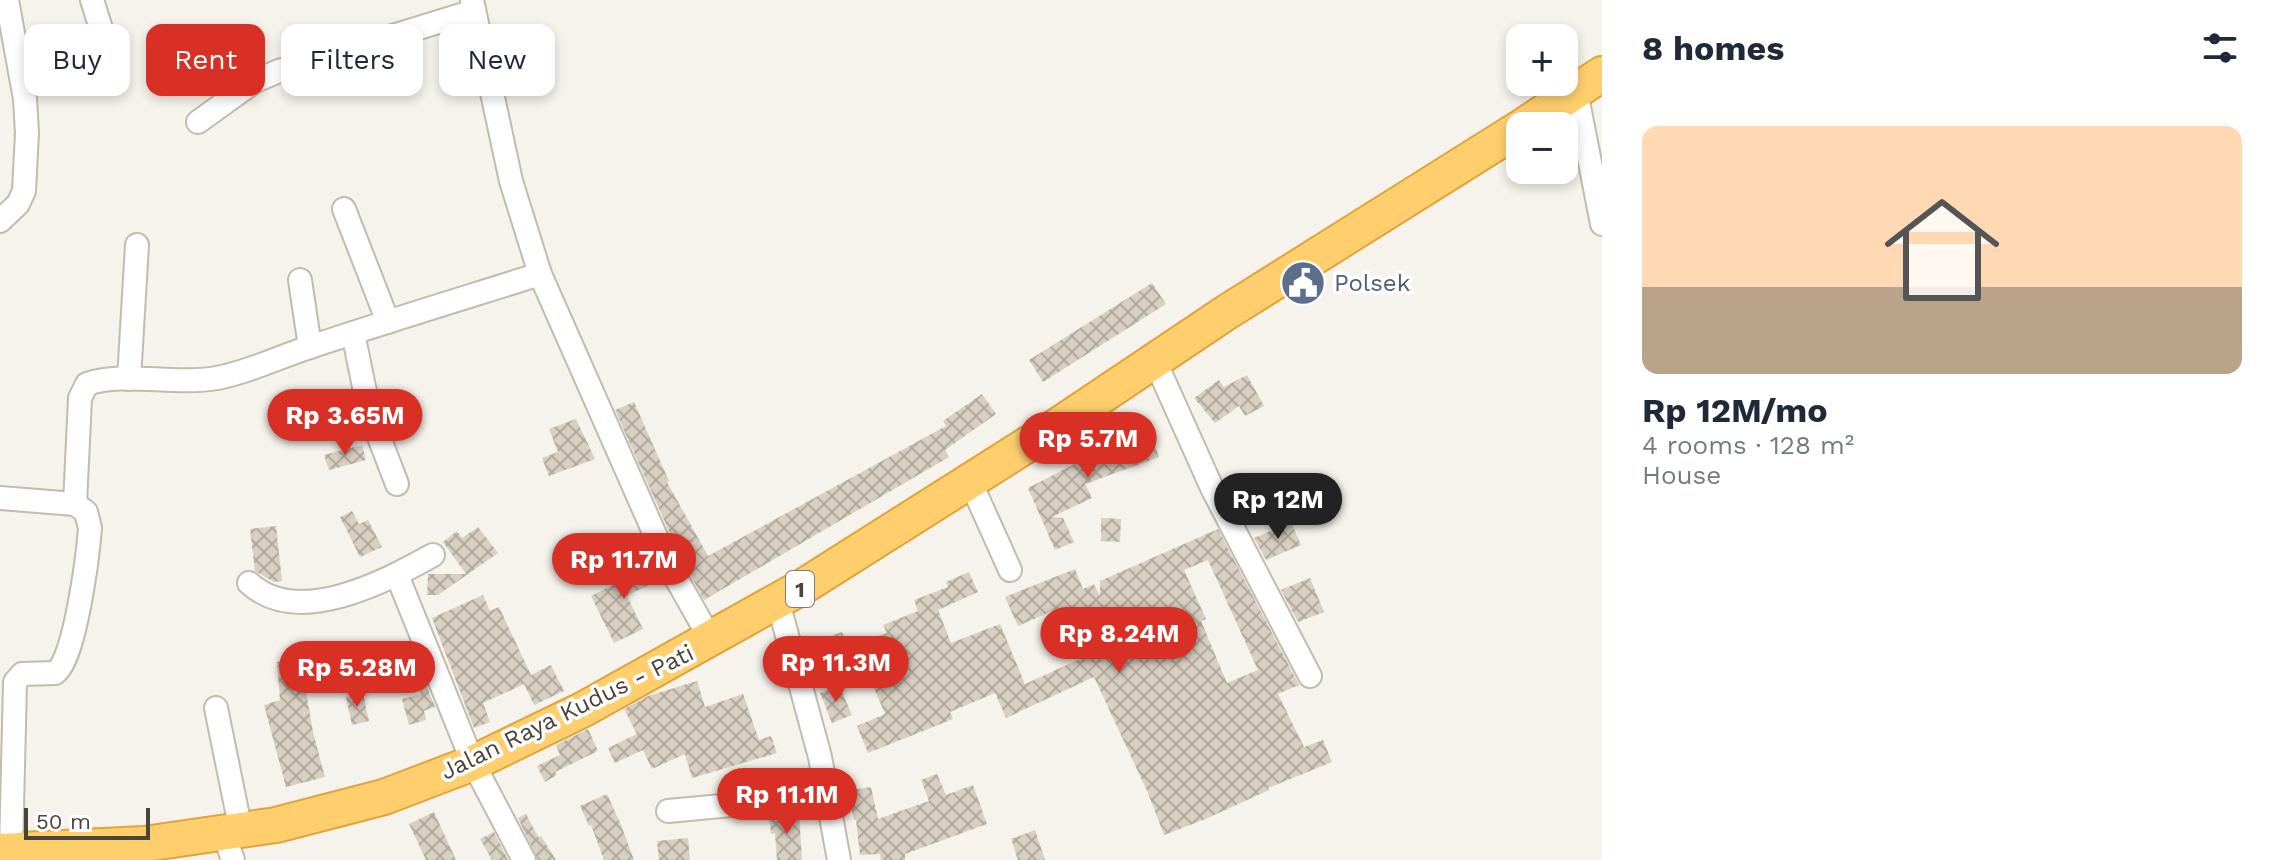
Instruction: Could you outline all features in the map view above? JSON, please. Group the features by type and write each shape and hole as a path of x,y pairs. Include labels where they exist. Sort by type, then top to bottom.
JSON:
{"highway":[{"name":"Jalan Raya Kudus - Pati","path":"1544,112 1589,82"},
{"name":"Jalan Raya Kudus - Pati","path":"5,851 233,842 276,825 384,797 473,763 584,709 778,602 970,481 1227,312 1506,137"}],"street":[{"path":"0,221 18,204 24,191 27,133 25,99 7,0"},
{"path":"92,0 100,24"},
{"path":"198,122 255,81 473,6 511,181 540,274 668,564 711,640"},
{"path":"1589,82 1602,224"},
{"path":"344,209 388,322"},
{"path":"129,379 137,245"},
{"path":"75,504 79,403 87,384 129,379 202,381 227,376 540,274"},
{"path":"300,280 310,347"},
{"path":"353,333 369,411 397,484"},
{"path":"1155,361 1212,488 1310,676"},
{"path":"970,481 1010,570"},
{"path":"0,498 75,504 86,512 90,528 76,622 65,660 55,673 22,674 15,682 5,851"},
{"path":"249,583 271,598 313,601 338,596 397,575 433,555"},
{"path":"397,575 473,763 524,860"},
{"path":"778,602 820,757 839,860"},
{"path":"216,708 233,842"},
{"path":"668,811 828,796"}],"building":[{"path":"1152,283 1166,304 1043,382 1029,360"},
{"path":"1247,375 1264,406 1245,416 1239,406 1215,423 1194,398 1219,380 1224,387"},
{"path":"982,394 996,414 945,450 949,457 704,600 681,558 615,410 634,402 667,482 708,556 946,426 943,421"},
{"path":"576,419 595,459 549,476 542,458 558,452 549,429"},
{"path":"1146,420 1159,457 1085,484 1092,498 1052,517 1063,518 1074,542 1055,550 1028,488 1086,458 1123,444 1118,433"},
{"path":"362,445 366,460 329,470 324,455"},
{"path":"352,511 359,524 368,520 382,547 360,557 340,517"},
{"path":"1101,518 1121,519 1120,542 1101,541"},
{"path":"1291,522 1301,545 1266,560 1254,538"},
{"path":"276,526 282,581 274,582 255,571 250,529"},
{"path":"478,527 498,553 438,595 427,595 428,574 466,574 443,542 457,531 462,538"},
{"path":"1218,529 1299,685 1278,694 1304,747 1323,740 1332,762 1164,835 1094,677 1006,718 995,693 950,712 953,719 868,753 857,726 885,714 865,667 844,675 828,637 842,632 848,646 887,633 883,625 918,611 914,600 948,587 946,582 969,572 978,592 938,610 951,643 1000,624 1025,684 1080,659 1059,608 1018,626 1005,597 1075,569 1083,589 1094,584 1100,596 1100,581","holes":["1208,560 1258,670 1227,683 1201,621 1206,619 1184,570"]},
{"path":"650,558 660,579 627,596 643,629 614,643 591,596 623,580 619,574"},
{"path":"1310,578 1324,612 1298,622 1281,590"},
{"path":"483,595 490,611 499,607 531,675 551,665 564,691 534,705 524,684 483,703 490,722 474,728 432,618"},
{"path":"306,659 309,691 306,692 325,777 286,787 264,705 280,700 277,662"},
{"path":"417,662 435,707 424,711 426,720 409,725 402,699 421,694 411,664"},
{"path":"697,681 705,707 743,694 759,740 771,736 777,753 692,778 685,754 652,769 643,750 615,763 608,748 637,734 624,709 648,696"},
{"path":"839,685 852,715 832,723 820,693"},
{"path":"363,694 369,721 352,725 346,697"},
{"path":"588,729 598,751 555,772 557,775 545,782 537,766 560,755 556,745"},
{"path":"937,774 946,795 973,785 987,824 905,854 905,860 881,860 880,854 860,855 856,820 847,791 871,787 878,819 929,801 921,780"},
{"path":"607,794 634,860 604,860 580,806"},
{"path":"434,812 456,860 426,860 409,824"},
{"path":"799,813 802,860 777,860 775,833 771,834 769,816"},
{"path":"526,814 556,860 538,860 518,818"},
{"path":"1035,830 1045,860 1018,860 1011,839"},
{"path":"494,832 508,860 492,860 480,839"},
{"path":"688,838 690,860 659,860 657,841"}],"place":[{"name":"Polsek","path":"1303,283"}]}
